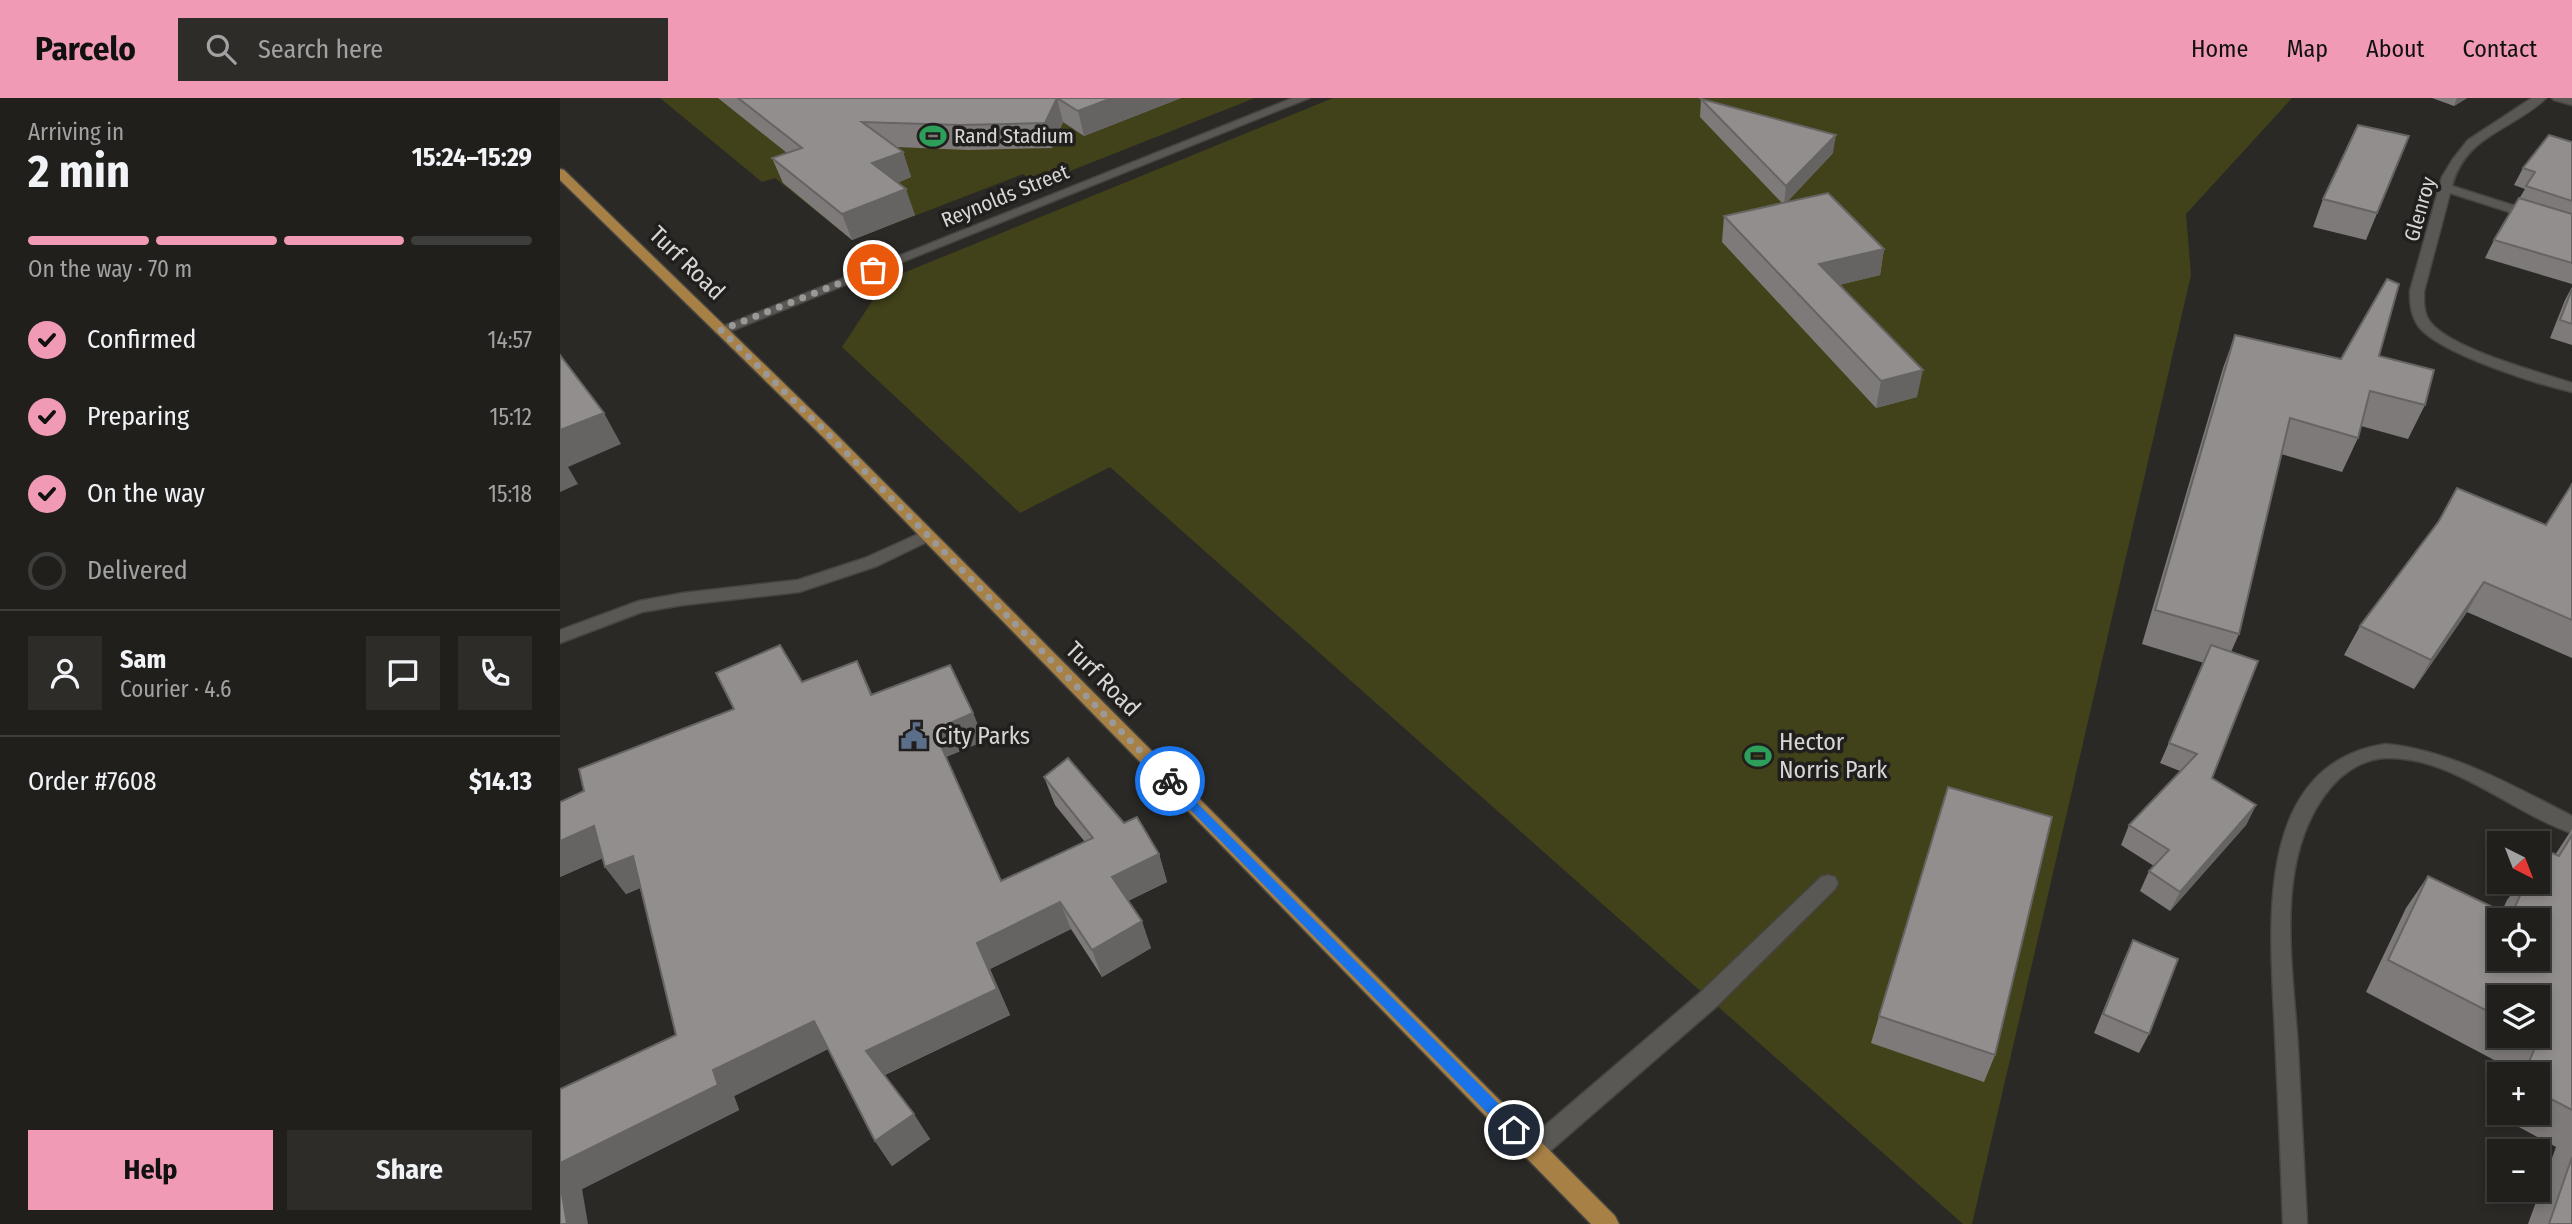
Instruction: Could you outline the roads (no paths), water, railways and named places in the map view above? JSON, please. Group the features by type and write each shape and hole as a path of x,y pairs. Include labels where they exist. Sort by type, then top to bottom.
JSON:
{"main road":[{"name":"Turf Road","path":"560,173 927,535 1607,1224"}],"street":[{"name":"Reynolds Street","path":"721,330 1303,98"},
{"name":"Glenroy","path":"2540,98 2472,142 2448,177 2417,291 2416,306 2426,327 2465,349 2572,388"},
{"path":"2558,98 2572,102"},
{"path":"2445,188 2572,228"},
{"path":"560,637 639,607 810,583 871,562 927,535"},
{"path":"2295,1224 2281,920 2285,868 2294,836 2328,775 2344,762 2364,754 2384,751 2420,756 2444,764 2572,825"},
{"path":"1534,1150 1709,999 1828,883"}],"place":[{"name":"Rand Stadium","path":"933,136"},
{"name":"City Parks","path":"914,736"},
{"name":"Hector Norris Park","path":"1758,756"}]}
